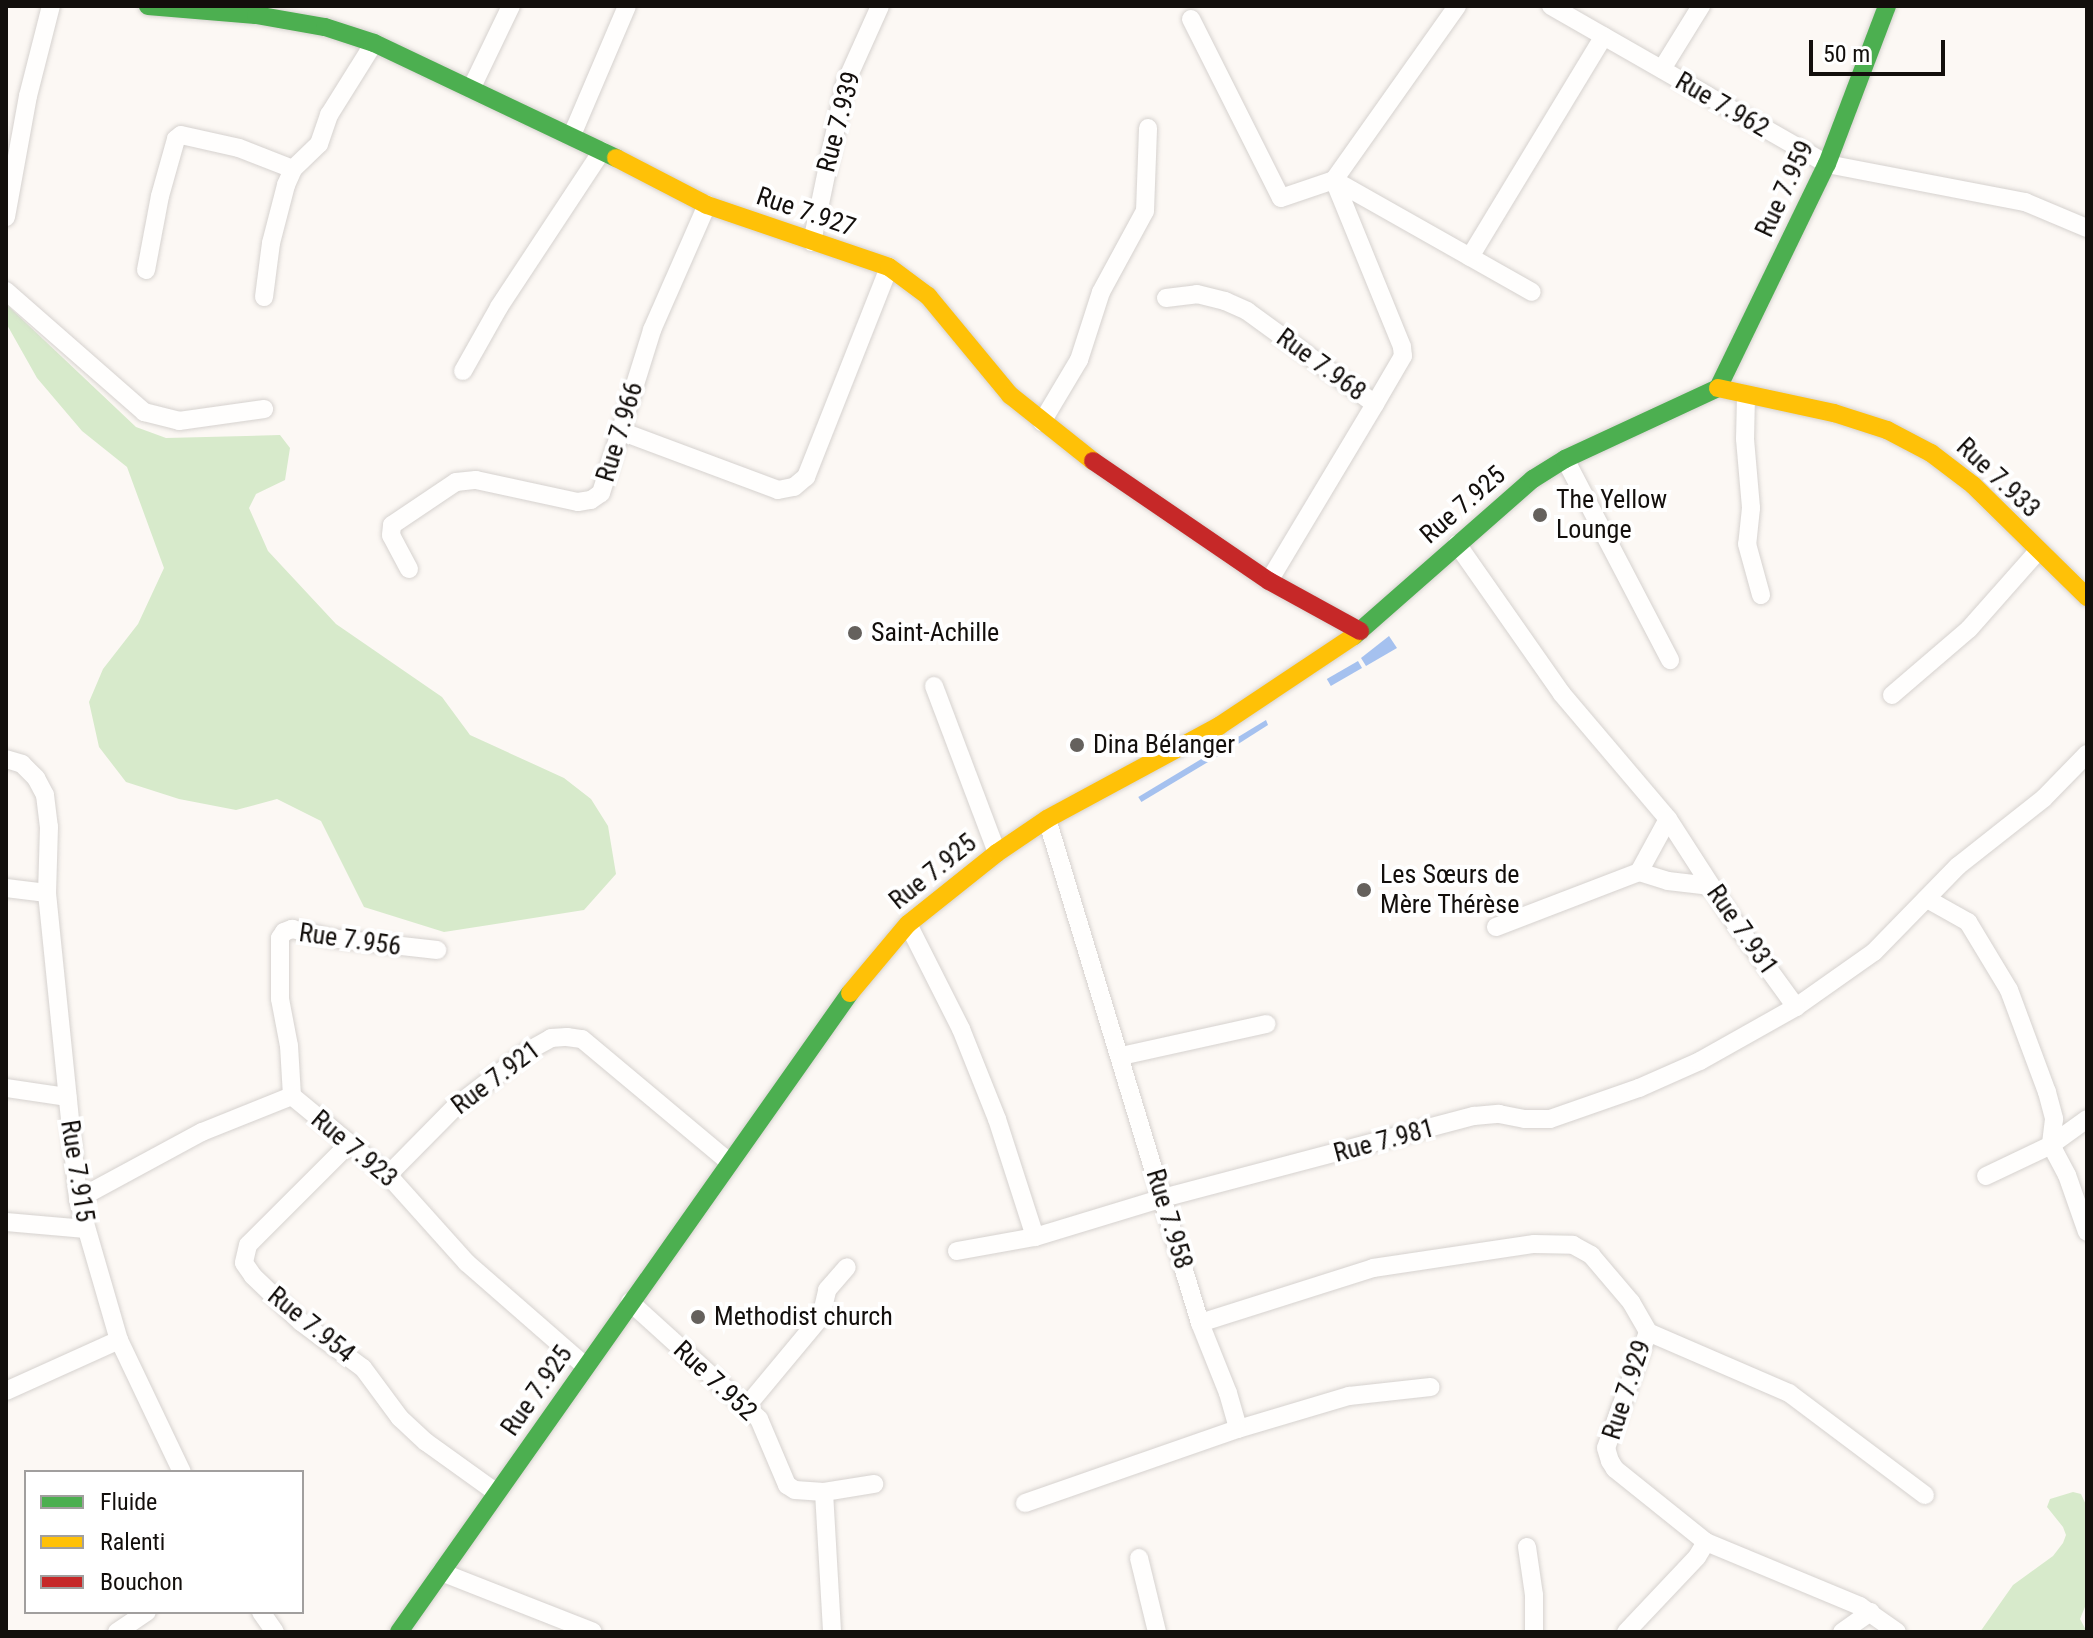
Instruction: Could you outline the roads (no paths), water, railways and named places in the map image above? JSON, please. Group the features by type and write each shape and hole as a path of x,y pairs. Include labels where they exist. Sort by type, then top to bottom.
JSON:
{"street":[{"path":"6,217 28,96 51,6"},
{"name":"Rue 7.927","path":"148,6 258,11 374,43 572,135 707,205 889,267 928,296 1010,395 1042,422 1103,469 1269,581 1360,631"},
{"path":"471,89 511,6"},
{"path":"572,135 627,6"},
{"name":"Rue 7.939","path":"812,242 845,84 880,6"},
{"path":"1191,19 1281,198 1334,180 1457,6"},
{"name":"Rue 7.962","path":"1551,6 1827,164 2025,202 2087,228"},
{"path":"1662,69 1701,6"},
{"name":"Rue 7.959","path":"1718,388 1827,164 1887,6"},
{"path":"1470,257 1604,36"},
{"path":"264,297 280,199 293,169 319,144 329,115 374,43"},
{"path":"1042,422 1079,360 1101,292 1145,211 1148,128"},
{"path":"146,270 160,196 176,139 181,135 239,148 293,169"},
{"path":"463,371 499,307 602,151"},
{"path":"1334,180 1532,292"},
{"path":"1334,180 1402,347 1403,356 1375,404"},
{"name":"Rue 7.966","path":"409,569 391,535 392,525 435,493 465,478 578,502 591,500 601,493 623,432 652,330 707,205"},
{"path":"623,432 778,490 794,487 806,477 889,267"},
{"path":"6,291 144,412 179,421 264,409"},
{"name":"Rue 7.968","path":"1166,298 1197,294 1247,311 1375,404 1269,581"},
{"name":"Rue 7.933","path":"1718,388 1834,413 1887,430 1920,447 1973,485 2087,597"},
{"name":"Rue 7.925","path":"399,1632 728,1161 864,973 908,924 997,853 1047,819 1219,726 1309,669 1360,631 1533,479 1565,459 1718,388"},
{"path":"1746,396 1745,439 1751,508 1747,544 1761,595"},
{"path":"1565,459 1670,660"},
{"name":"Rue 7.931","path":"1457,544 1562,694 1668,819 1796,1007"},
{"path":"1892,695 1969,629 2038,551"},
{"path":"934,686 997,853"},
{"path":"1796,1007 1874,952 1958,866 2044,798 2087,754"},
{"name":"Rue 7.915","path":"6,759 22,764 36,778 45,795 49,827 47,893 78,1199 119,1340 181,1470"},
{"name":"Rue 7.958","path":"1047,819 1200,1323 1238,1429"},
{"path":"1639,872 1668,819"},
{"path":"1496,927 1639,872 1668,881 1711,886"},
{"path":"6,888 47,893"},
{"path":"1927,899 1968,922 2009,990 2047,1092 2054,1119 2051,1145 2067,1175 2087,1232"},
{"path":"908,924 961,1029 997,1119 1035,1237"},
{"name":"Rue 7.956","path":"292,1096 289,1046 280,999 280,938 292,929 330,938 437,950"},
{"name":"Rue 7.981","path":"957,1251 1035,1237 1163,1198 1486,1114 1550,1119 1639,1088 1700,1061 1796,1007"},
{"path":"1121,1056 1267,1024"},
{"name":"Rue 7.921","path":"388,1175 455,1107 528,1051 551,1038 567,1037 582,1039 728,1161"},
{"path":"6,1088 67,1097"},
{"name":"Rue 7.923","path":"78,1199 202,1132 292,1096 388,1175 467,1263 585,1366"},
{"path":"1986,1176 2051,1145 2087,1119"},
{"name":"Rue 7.954","path":"348,1145 248,1245 244,1263 301,1322 363,1368 400,1418 426,1442 497,1493"},
{"path":"6,1222 86,1229"},
{"name":"Rue 7.929","path":"1200,1323 1373,1268 1534,1244 1573,1245 1591,1255 1631,1302 1648,1332 1606,1448 1615,1469 1706,1542 1871,1612 1897,1632"},
{"path":"746,1407 821,1317 827,1290 847,1267"},
{"name":"Rue 7.952","path":"630,1302 746,1407 766,1431 781,1478 787,1485 795,1490 824,1492"},
{"path":"1648,1332 1789,1393 1925,1495"},
{"path":"6,1391 119,1340"},
{"path":"1025,1503 1238,1429 1349,1396 1431,1387"},
{"path":"832,1632 824,1492 874,1484"},
{"path":"1626,1632 1697,1557 1706,1542"},
{"path":"1527,1547 1534,1595 1534,1632"},
{"path":"1139,1558 1157,1632"},
{"path":"441,1572 593,1632"},
{"path":"1842,1632 1871,1612"},
{"path":"117,1632 144,1614"},
{"path":"262,1614 275,1632"}],"water":[{"path":"1389,636 1397,648 1366,666 1361,658"},
{"path":"1358,661 1362,668 1331,686 1327,679"},
{"path":"1266,720 1268,725 1224,753 1220,748"},
{"path":"1218,749 1221,754 1141,802 1138,797"}],"place":[{"name":"The Yellow Lounge","path":"1540,515"},
{"name":"Saint-Achille","path":"855,633"},
{"name":"Dina Bélanger","path":"1077,745"},
{"name":"Les Sœurs de Mère Thérèse","path":"1364,890"},
{"name":"Methodist church","path":"698,1317"}]}
